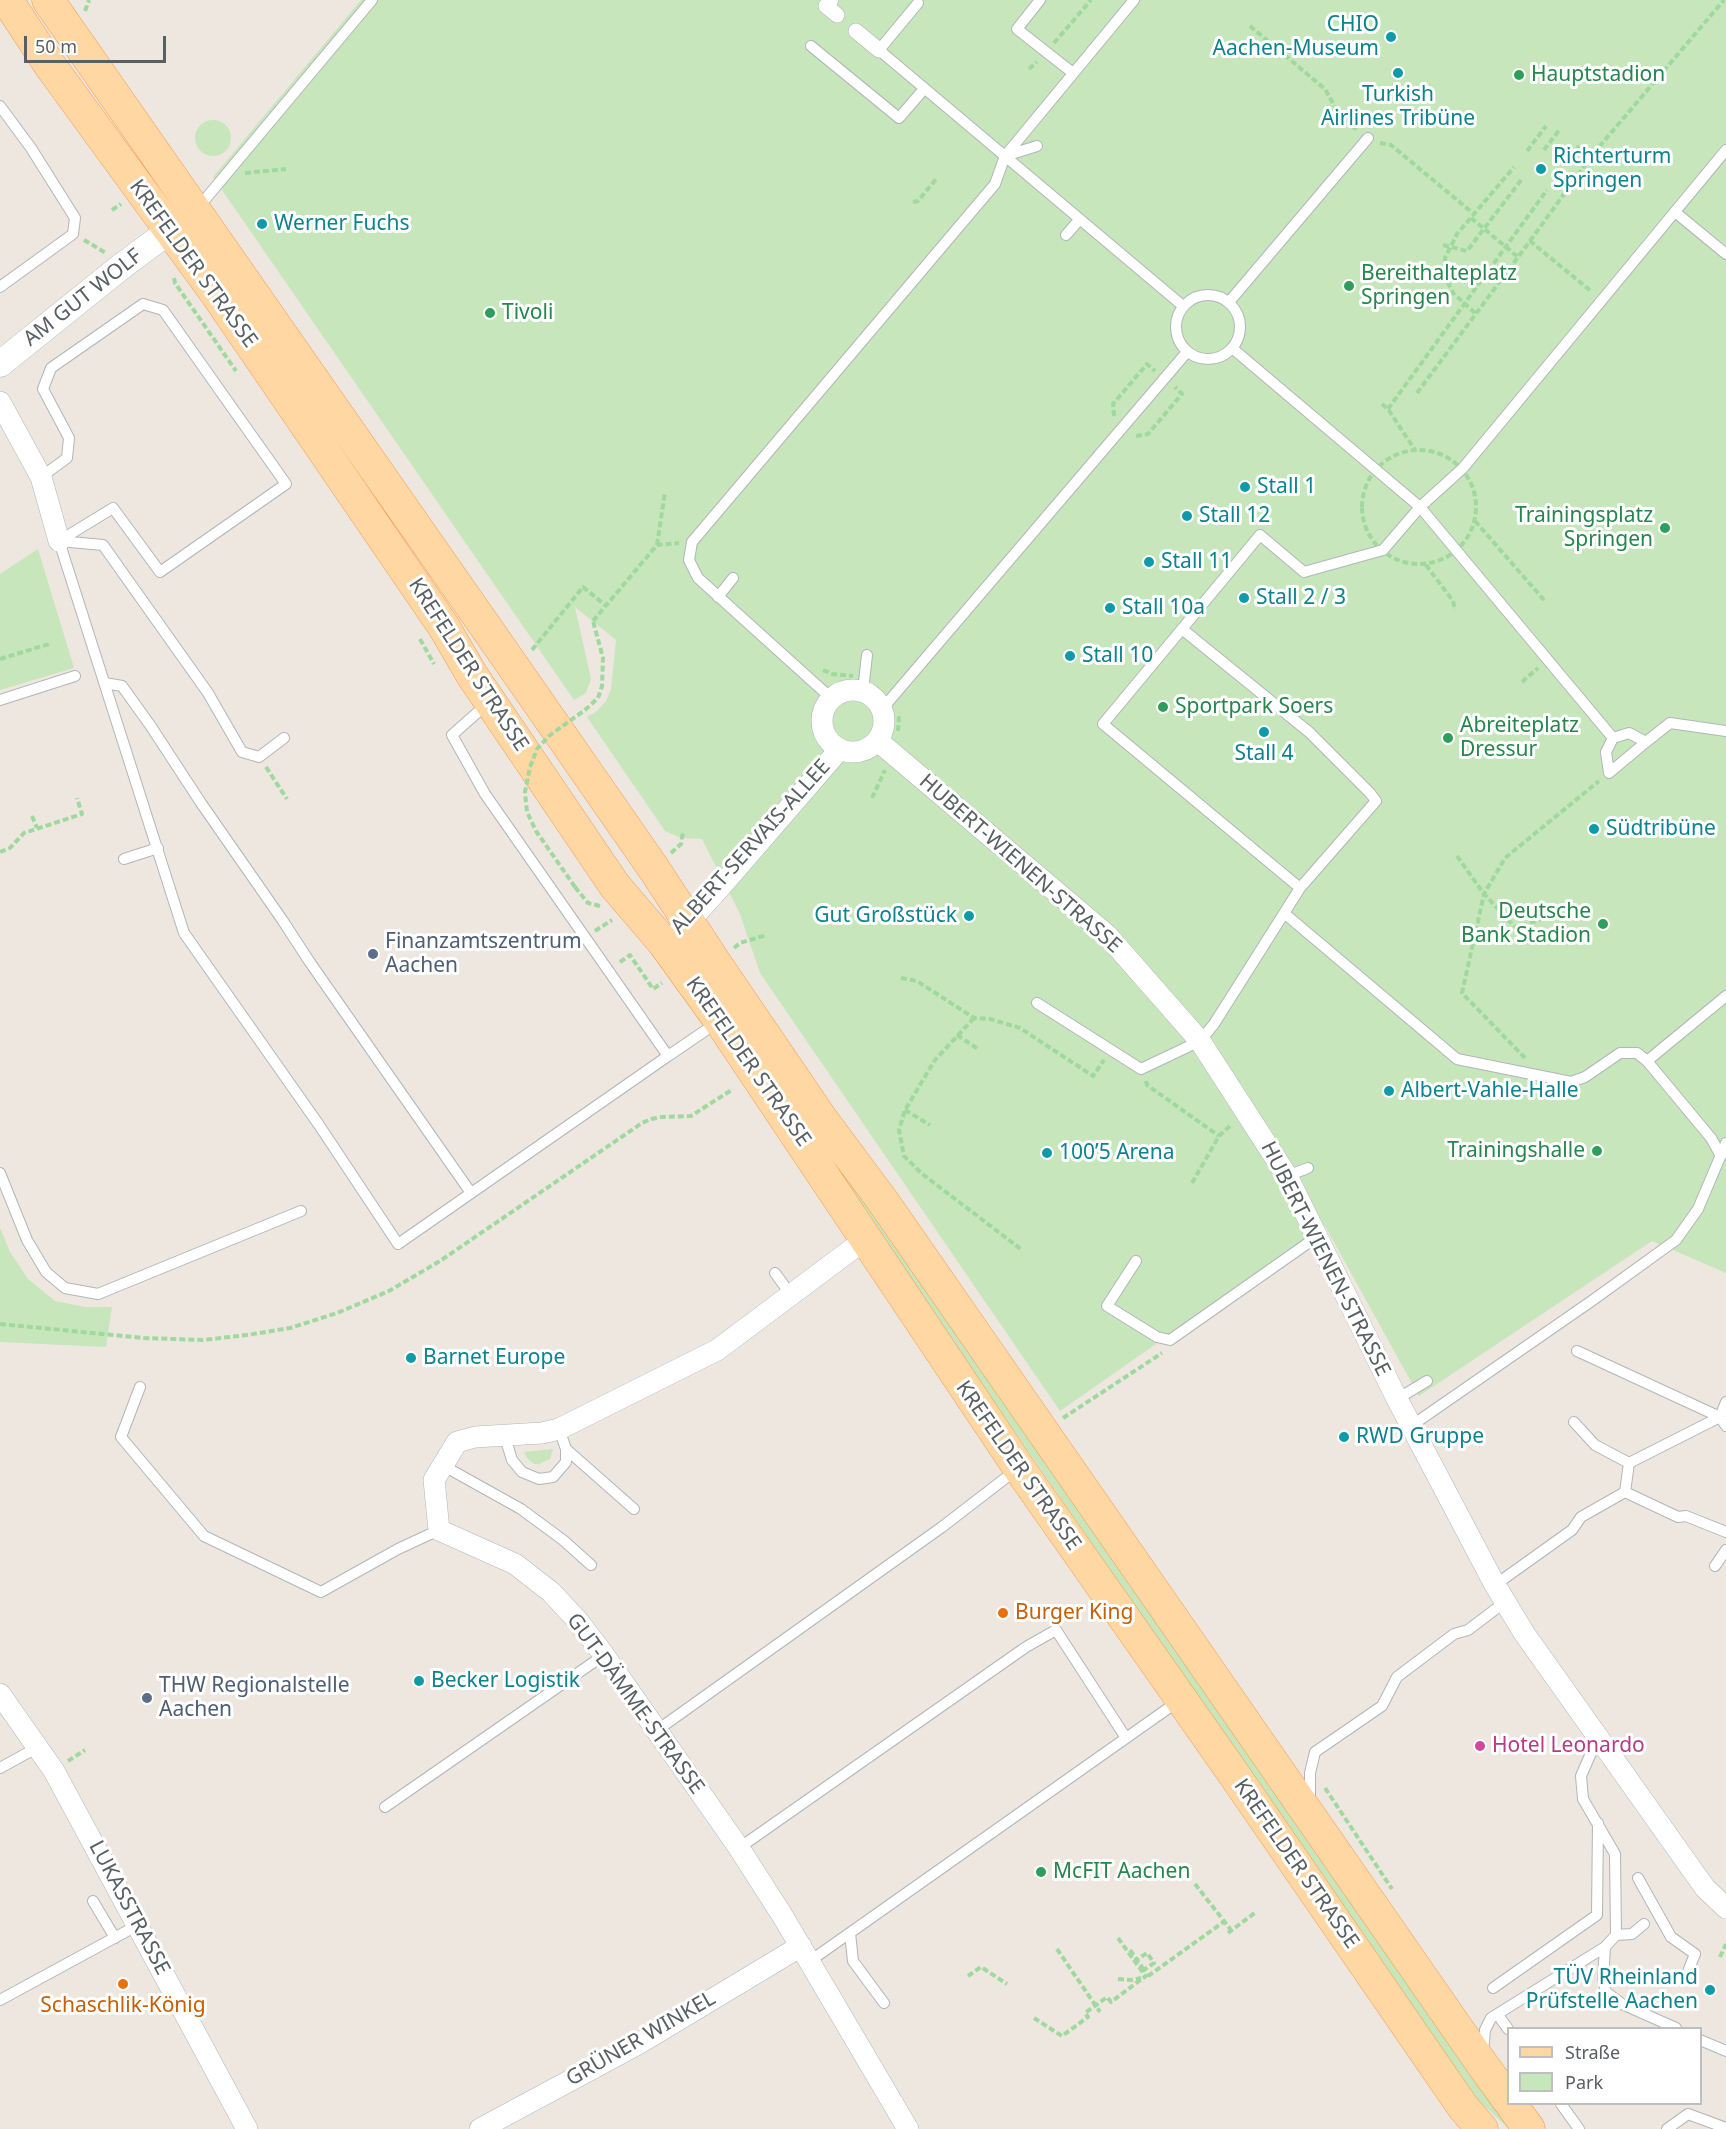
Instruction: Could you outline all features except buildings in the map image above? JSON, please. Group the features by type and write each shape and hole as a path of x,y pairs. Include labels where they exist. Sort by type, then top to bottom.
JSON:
{"main road":[{"name":"KREFELDER STRASSE","path":"7,0 49,64 215,292 444,627 472,675 619,891 663,942 720,1021 1019,1468 1463,2107 1482,2129"},
{"name":"KREFELDER STRASSE","path":"48,0 515,669 821,1118 889,1209 1507,2097"},
{"path":"1512,2105 1529,2129"}],"street":[{"path":"855,31 879,50"},
{"name":"AM GUT WOLF","path":"0,364 122,266 195,212"},
{"path":"0,402 41,477 58,542"},
{"path":"846,690 863,691 875,697 882,708 885,726 878,741 867,751 853,754 839,750 827,740 821,726 823,711 831,698 846,690"},
{"name":"HUBERT-WIENEN-STRASSE","path":"878,741 1107,935 1200,1041 1287,1176 1397,1399 1500,1594 1524,1633 1705,1888 1726,1908"},
{"name":"ALBERT-SERVAIS-ALLEE","path":"663,942 689,922 839,750"},
{"path":"439,1530 434,1480 457,1442 475,1437 504,1434 542,1433 562,1439 717,1350 867,1238"},
{"name":"GUT-DÄMME-STRASSE","path":"439,1530 515,1564 551,1592 578,1621 739,1848 805,1954 908,2129"},
{"name":"LUKASSTRASSE","path":"0,1694 38,1747 72,1803 247,2129"},
{"name":"GRÜNER WINKEL","path":"480,2129 805,1954"}],"lane":[{"path":"195,212 372,0"},
{"path":"1040,0 1017,29 1073,73"},
{"path":"831,698 698,578 689,560 692,542 995,184 1005,156 1134,0"},
{"path":"918,3 879,50 1183,306"},
{"path":"810,46 899,118 924,89"},
{"path":"0,106 31,148 75,218 73,234 0,287"},
{"path":"1229,302 1368,138"},
{"path":"1005,156 1037,146"},
{"path":"1300,888 1103,724 1260,535 1304,572 1383,550 1420,507 1463,468 1726,150"},
{"path":"1675,212 1726,254"},
{"path":"1066,236 1079,220"},
{"path":"1204,295 1216,296 1229,302 1237,311 1241,321 1240,335 1233,348 1212,359 1199,358 1187,352 1178,341 1175,329 1177,316 1183,306 1194,298 1204,295"},
{"path":"41,477 67,458 69,438 43,389 51,368 143,304 163,310 286,484 160,572 113,508 58,542"},
{"path":"1233,348 1420,507 1613,738"},
{"path":"882,708 1187,352"},
{"path":"58,542 184,933 319,1125 398,1244 720,1021"},
{"path":"58,542 103,545 208,693 242,752 259,757 285,738"},
{"path":"718,597 734,578"},
{"path":"1037,1003 1141,1070 1200,1041 1214,1024 1300,888 1376,801 1309,732 1182,629"},
{"path":"863,691 867,655"},
{"path":"0,700 75,676"},
{"path":"105,683 122,686 150,725 309,961 471,1193"},
{"path":"490,702 452,735 485,794 668,1056"},
{"path":"1609,773 1670,723 1726,731"},
{"path":"1609,773 1606,752 1613,738 1629,732 1647,742"},
{"path":"124,859 158,848"},
{"path":"1284,913 1457,1059 1570,1082 1586,1077 1620,1053 1637,1053 1647,1061 1711,1138 1720,1156"},
{"path":"1647,1061 1726,996"},
{"path":"1411,1426 1676,1240 1698,1209 1726,1143"},
{"path":"1287,1176 1308,1168"},
{"path":"1715,1170 1726,1175"},
{"path":"0,1173 27,1240 46,1272 65,1288 98,1294 301,1210"},
{"path":"1136,1261 1107,1306 1157,1337 1170,1340 1318,1236"},
{"path":"775,1273 791,1295"},
{"path":"1577,1351 1723,1422"},
{"path":"1397,1399 1427,1381"},
{"path":"140,1388 121,1437 204,1536 321,1592 398,1549 439,1530"},
{"path":"1723,1422 1726,1402"},
{"path":"1574,1422 1595,1445 1629,1463"},
{"path":"1629,1463 1723,1422"},
{"path":"504,1434 512,1460 522,1472 539,1479 553,1477 566,1462 562,1439"},
{"path":"562,1439 634,1509"},
{"path":"1624,1492 1629,1463"},
{"path":"442,1465 521,1509 591,1564"},
{"path":"656,1731 942,1527 1019,1468"},
{"path":"1310,1817 1310,1773 1315,1752 1382,1706 1397,1677 1454,1634 1468,1630 1500,1594 1572,1530 1581,1517 1624,1492"},
{"path":"1624,1492 1678,1517 1686,1516 1726,1532"},
{"path":"1715,1566 1726,1550"},
{"path":"739,1848 1026,1647 1056,1630 1126,1738"},
{"path":"385,1807 604,1655"},
{"path":"805,1954 850,1934 1181,1698"},
{"path":"1482,2064 1485,2030 1491,2018 1605,1947 1616,1935 1615,1854 1583,1799 1581,1776 1598,1736"},
{"path":"0,1768 38,1747"},
{"path":"1493,1988 1597,1915 1598,1823"},
{"path":"1638,1878 1671,1937 1695,1954 1685,1978"},
{"path":"93,1901 115,1938"},
{"path":"1616,1935 1632,1934 1644,1924"},
{"path":"0,2000 138,1925"},
{"path":"850,1934 853,1960 884,2003"},
{"path":"1605,1947 1603,1979 1606,1992 1622,2004 1674,2027"},
{"path":"1498,2015 1507,2027"},
{"path":"1702,2040 1726,2051"},
{"path":"1562,2105 1579,2129"},
{"path":"1667,2129 1688,2114 1726,2128"}],"path":[{"path":"84,11 89,0"},
{"path":"1029,69 1047,52 1090,0"},
{"path":"1417,393 1593,154 1724,0"},
{"path":"1250,26 1325,89 1339,114 1354,129 1368,138 1391,145 1518,257"},
{"path":"1527,151 1546,126"},
{"path":"1544,150 1560,129"},
{"path":"1565,165 1580,145"},
{"path":"1475,313 1453,293 1445,276 1445,258 1449,246 1514,167"},
{"path":"226,174 286,169"},
{"path":"913,202 918,201 938,178"},
{"path":"1443,245 1467,251 1522,179"},
{"path":"1388,409 1547,190"},
{"path":"1530,241 1602,301"},
{"path":"90,243 102,249"},
{"path":"1114,416 1113,404 1147,364 1182,393 1148,434 1136,436"},
{"path":"1382,404 1388,409 1415,450"},
{"path":"608,908 588,903 575,887 536,831 527,812 525,792 530,767 537,749 549,736 598,698 602,686 603,658 593,621 657,545 665,492"},
{"path":"1475,521 1544,600"},
{"path":"657,545 692,542"},
{"path":"1425,565 1453,601 1455,610"},
{"path":"515,669 583,587 606,605"},
{"path":"0,659 49,644"},
{"path":"1522,682 1548,660"},
{"path":"901,740 897,730 899,715 905,706"},
{"path":"259,757 287,799"},
{"path":"872,798 890,760"},
{"path":"1526,1060 1462,993 1484,894 1505,858 1609,773"},
{"path":"0,852 10,848 24,833 82,814 77,798"},
{"path":"32,816 37,828"},
{"path":"681,844 683,832"},
{"path":"1456,856 1484,894 1516,928 1550,916"},
{"path":"600,928 615,918"},
{"path":"714,961 740,944 766,935"},
{"path":"609,969 630,955 653,989 662,983"},
{"path":"901,978 917,981 974,1018 990,1019 1020,1028 1093,1076 1111,1050"},
{"path":"974,1018 934,1060 905,1110 899,1130 904,1156 921,1173 1022,1251"},
{"path":"957,1035 978,1049"},
{"path":"1141,1070 1147,1085 1219,1136"},
{"path":"0,1324 120,1336 203,1340 290,1328 337,1313 388,1291 440,1261 642,1123 662,1117 691,1116 733,1089"},
{"path":"905,1110 930,1125"},
{"path":"1192,1183 1219,1136 1246,1111"},
{"path":"1060,1419 1165,1350 1170,1340"},
{"path":"1195,1884 1225,1921 1230,1932 1256,1912"},
{"path":"1118,1979 1132,1980 1146,1977 1225,1921"},
{"path":"1118,1938 1146,1977"},
{"path":"1720,1957 1726,1944"},
{"path":"1057,1949 1100,2012"},
{"path":"1034,2018 1062,2036 1088,2018 1085,2013 1107,1997 1111,2002 1147,1975 1130,1950"},
{"path":"1135,1961 1147,1953 1154,1963 1144,1970"},
{"path":"968,1976 981,1967 1007,1984"}],"green space":[{"name":"Sportpark Soers","path":"361,0 1726,0 1726,1273 1652,1241 1419,1396 1325,1226 1060,1411 760,973 740,914 702,839 681,838 665,831 587,717 596,712 606,701 611,689 616,640 575,607 591,679 586,693 574,700 213,177"},
{"path":"213,120 226,125 231,138 226,151 213,156 200,151 195,138 200,125"},
{"path":"38,549 74,668 0,690 0,574"},
{"path":"707,971 1518,2129 1509,2129 1478,2100 1423,2023 701,977"},
{"path":"0,1228 10,1252 28,1279 55,1301 85,1307 112,1307 106,1347 0,1342"},
{"path":"553,1449 550,1459 539,1464 534,1464 524,1452"}],"place":[{"name":"CHIO Aachen-Museum","path":"1391,37"},
{"name":"Turkish Airlines Tribüne","path":"1398,73"},
{"name":"Hauptstadion","path":"1519,75"},
{"name":"Richterturm Springen","path":"1541,169"},
{"name":"Werner Fuchs","path":"262,224"},
{"name":"Bereithalteplatz Springen","path":"1349,286"},
{"name":"Tivoli","path":"490,313"},
{"name":"Stall 1","path":"1245,487"},
{"name":"Stall 12","path":"1187,516"},
{"name":"Trainingsplatz Springen","path":"1665,528"},
{"name":"Stall 11","path":"1149,562"},
{"name":"Stall 2 / 3","path":"1244,598"},
{"name":"Stall 10a","path":"1110,608"},
{"name":"Stall 10","path":"1070,656"},
{"name":"Sportpark Soers","path":"1163,707"},
{"name":"Stall 4","path":"1264,732"},
{"name":"Abreiteplatz Dressur","path":"1448,738"},
{"name":"Südtribüne","path":"1594,829"},
{"name":"Gut Großstück","path":"969,916"},
{"name":"Deutsche Bank Stadion","path":"1603,924"},
{"name":"Finanzamtszentrum Aachen","path":"373,954"},
{"name":"Albert-Vahle-Halle","path":"1389,1091"},
{"name":"Trainingshalle","path":"1597,1151"},
{"name":"100’5 Arena","path":"1047,1153"},
{"name":"Barnet Europe","path":"411,1358"},
{"name":"RWD Gruppe","path":"1344,1437"},
{"name":"Burger King","path":"1003,1613"},
{"name":"Becker Logistik","path":"419,1681"},
{"name":"THW Regionalstelle Aachen","path":"147,1698"},
{"name":"Hotel Leonardo","path":"1480,1746"},
{"name":"McFIT Aachen","path":"1041,1872"},
{"name":"Schaschlik-König","path":"123,1984"},
{"name":"TÜV Rheinland Prüfstelle Aachen","path":"1710,1990"}]}
